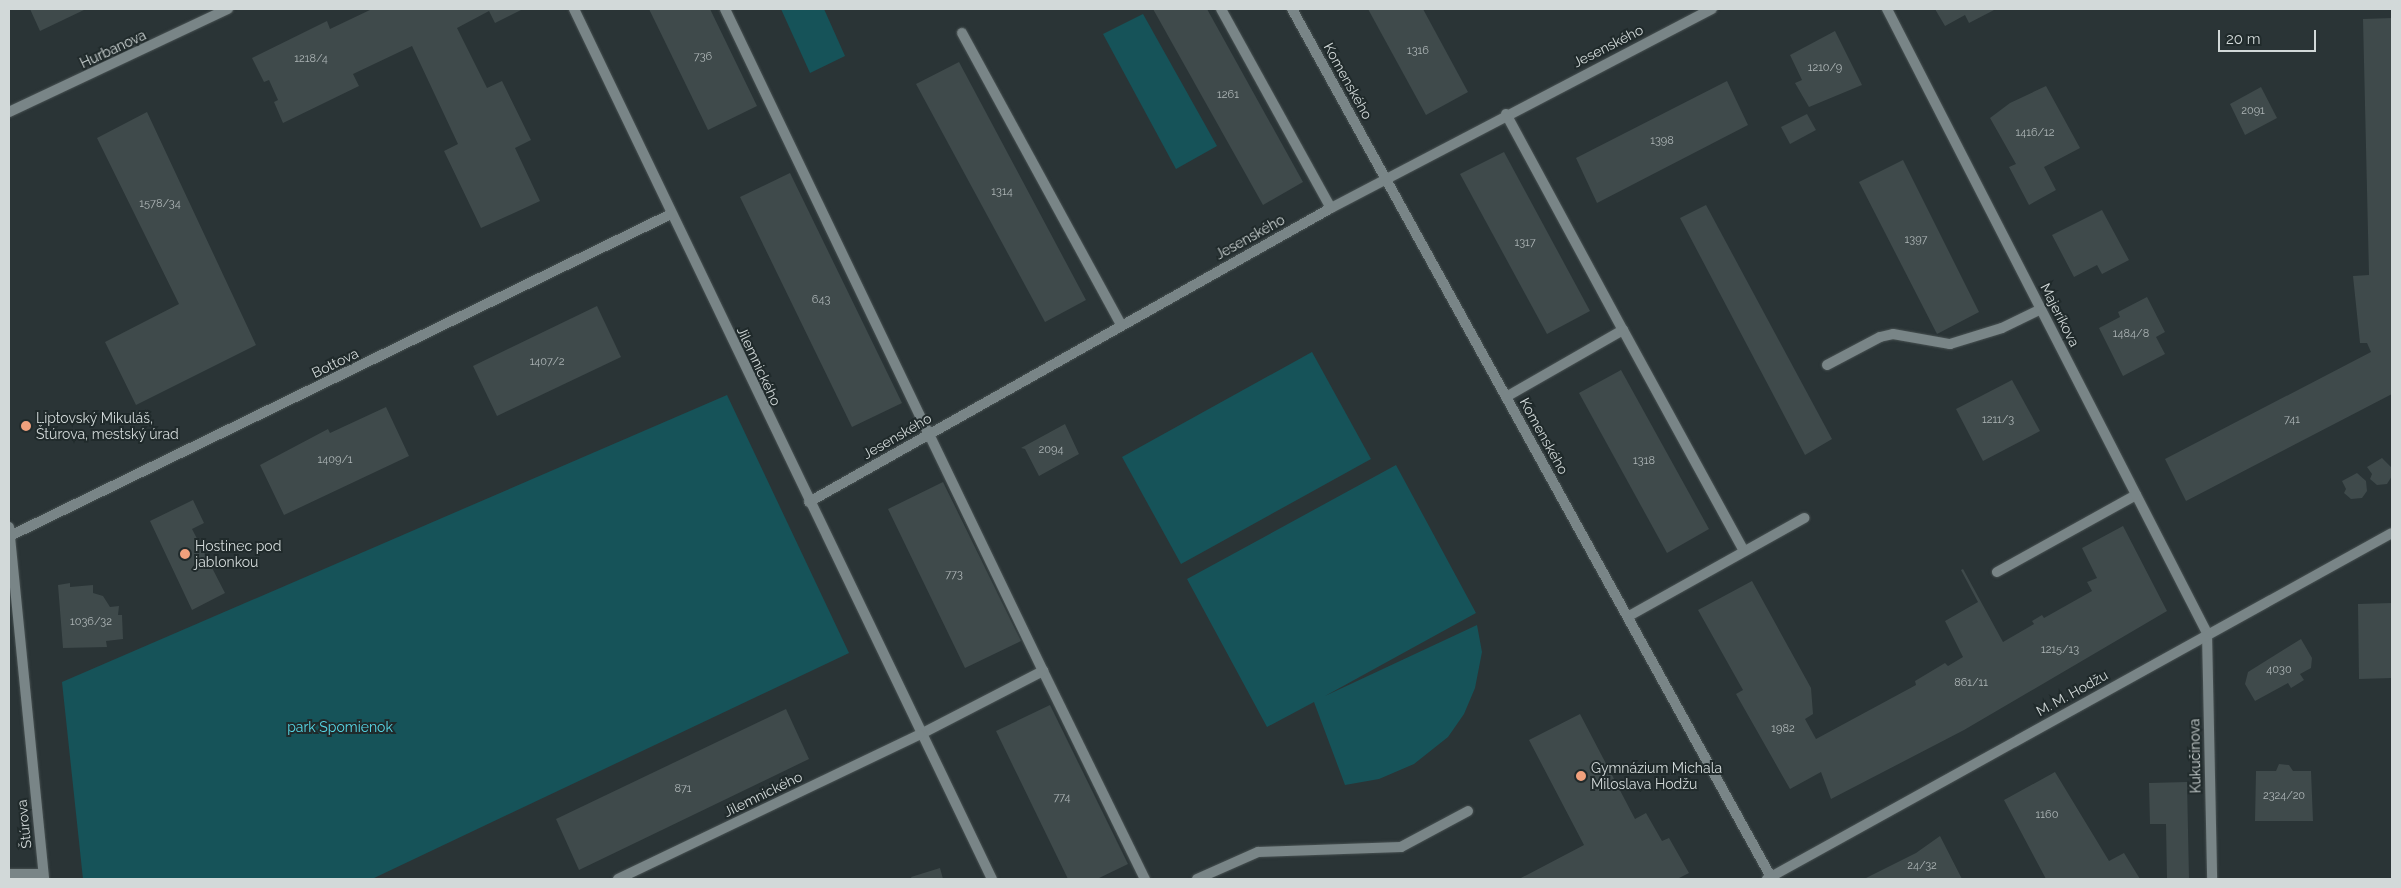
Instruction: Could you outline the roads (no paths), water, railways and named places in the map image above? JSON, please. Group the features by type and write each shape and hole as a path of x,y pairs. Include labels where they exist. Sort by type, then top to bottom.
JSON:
{"street":[{"name":"Hurbanova","path":"9,112 228,9"},
{"name":"Jilemnického","path":"574,9 919,734 992,879"},
{"path":"725,9 1043,672 1146,879"},
{"path":"1221,9 1331,208"},
{"name":"Komenského","path":"1292,9 1387,177 1506,397 1629,616 1769,878"},
{"name":"Jesenského","path":"808,502 1387,177 1712,9"},
{"name":"Majeríkova","path":"1888,9 2207,633"},
{"path":"962,32 1121,325"},
{"path":"1506,114 1744,551"},
{"name":"Bottova","path":"9,533 671,214"},
{"path":"1827,366 1880,337 1894,334 1950,344 2002,328 2041,309"},
{"path":"1506,397 1623,330"},
{"path":"1997,572 2136,495"},
{"path":"1629,616 1804,518"},
{"name":"Štúrova","path":"9,533 43,877"},
{"name":"M. M. Hodžu","path":"1769,878 2207,633 2392,533"},
{"name":"Kukučínova","path":"2207,633 2212,879"},
{"path":"919,734 1043,672"},
{"name":"Jilemnického","path":"618,879 919,734"},
{"path":"1197,879 1258,852 1294,848 1401,847 1468,811"},
{"path":"9,874 43,877"}],"place":[{"name":"Liptovský Mikuláš, Štúrova, mestský úrad","path":"26,426"},
{"name":"Hostinec pod jablonkou","path":"185,554"},
{"name":"Gymnázium Michala Miloslava Hodžu","path":"1581,776"}],"park label":[{"name":"park Spomienok","path":"340,727"}]}
